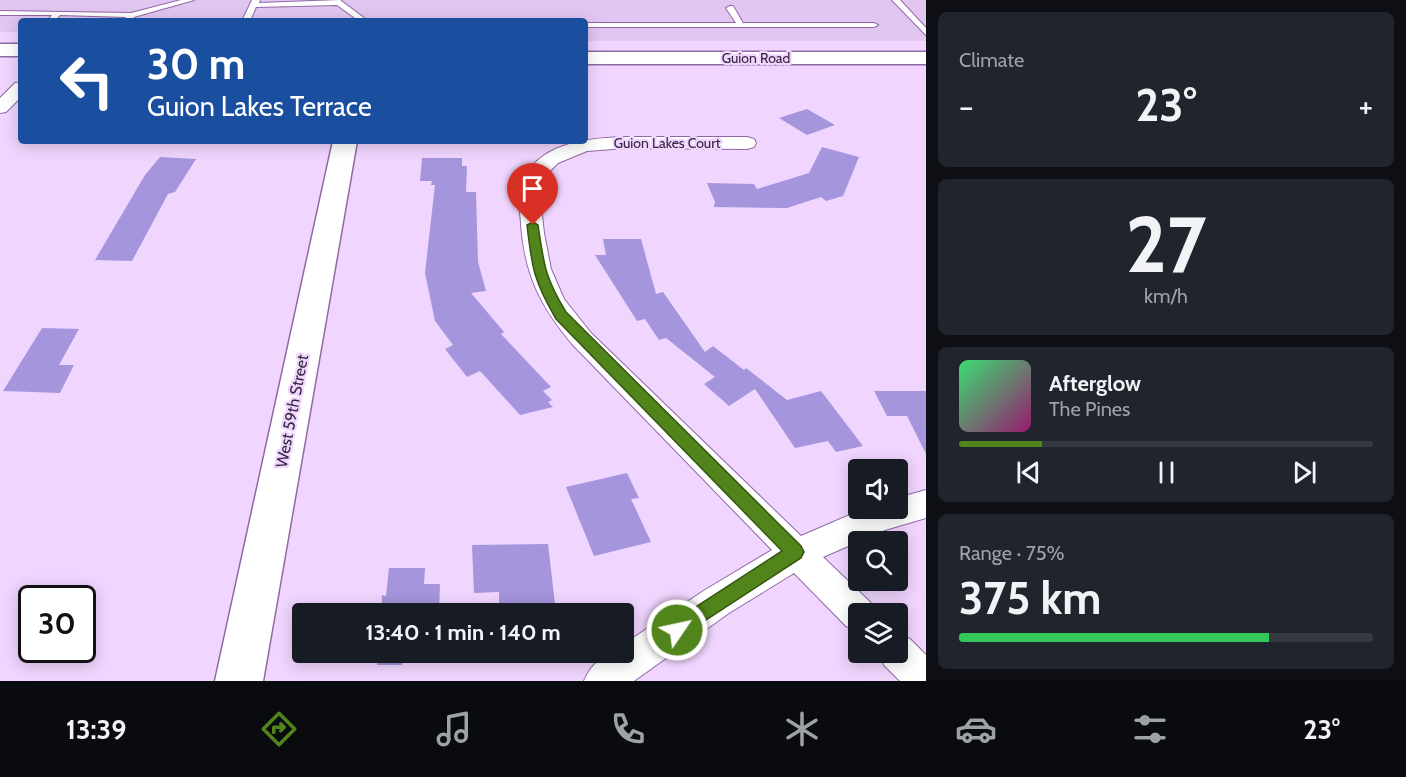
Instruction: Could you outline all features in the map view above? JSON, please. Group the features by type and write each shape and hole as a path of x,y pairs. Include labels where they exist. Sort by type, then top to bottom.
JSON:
{"street":[{"path":"0,50 18,50"},
{"name":"Guion Road","path":"588,58 926,58"},
{"path":"0,108 18,90"},
{"name":"Guion Lakes Court","path":"747,143 610,143 582,147 554,158 541,168 529,188 536,262 543,285 561,316 795,552"},
{"name":"West 59th Street","path":"239,681 344,144"},
{"path":"602,681 795,552 858,524 926,504"},
{"path":"795,552 848,604"},
{"path":"908,663 926,681"}],"lane":[{"path":"0,13 61,10 129,18 190,0"},
{"path":"896,0 915,18 926,33"},
{"path":"247,18 255,2 337,2 360,18"},
{"path":"730,8 741,25"},
{"path":"54,18 61,10"},
{"path":"915,18 926,18"},
{"path":"588,25 874,25"}],"shaded area":[{"path":"0,0 926,0 926,41 588,41 588,18 18,18 18,32 0,32"}],"building":[{"path":"807,109 835,125 807,135 779,118"},
{"path":"822,147 859,157 843,196 826,201 821,197 787,208 714,207 715,202 707,183 754,184 757,189 809,173"},
{"path":"160,157 196,159 175,192 168,194 132,261 95,260 145,175"},
{"path":"422,158 462,158 462,166 467,166 466,192 476,192 478,262 486,291 471,293 504,332 501,334 551,387 543,391 552,400 548,402 553,407 520,415 480,371 467,377 445,349 453,345 435,321 425,273 435,185 431,185 432,181 420,181"},
{"path":"603,239 641,239 656,294 663,292 705,352 713,346 787,400 821,391 863,446 836,452 828,441 795,448 755,389 729,406 704,384 715,377 666,338 659,340 645,319 637,321 595,255 606,255"},
{"path":"42,328 79,329 59,365 74,365 60,393 3,391"},
{"path":"874,391 926,391 926,454 907,416 887,416"},
{"path":"627,473 639,498 631,499 651,542 594,556 566,487"},
{"path":"548,544 555,603 499,603 499,592 474,593 472,545"},
{"path":"389,568 425,568 424,584 440,584 439,603 382,603 382,595 386,596"},
{"path":"377,663 402,663 402,665 377,665"}],"route":[{"path":"533,225 538,270 543,285 561,316 795,552 677,630"}]}
